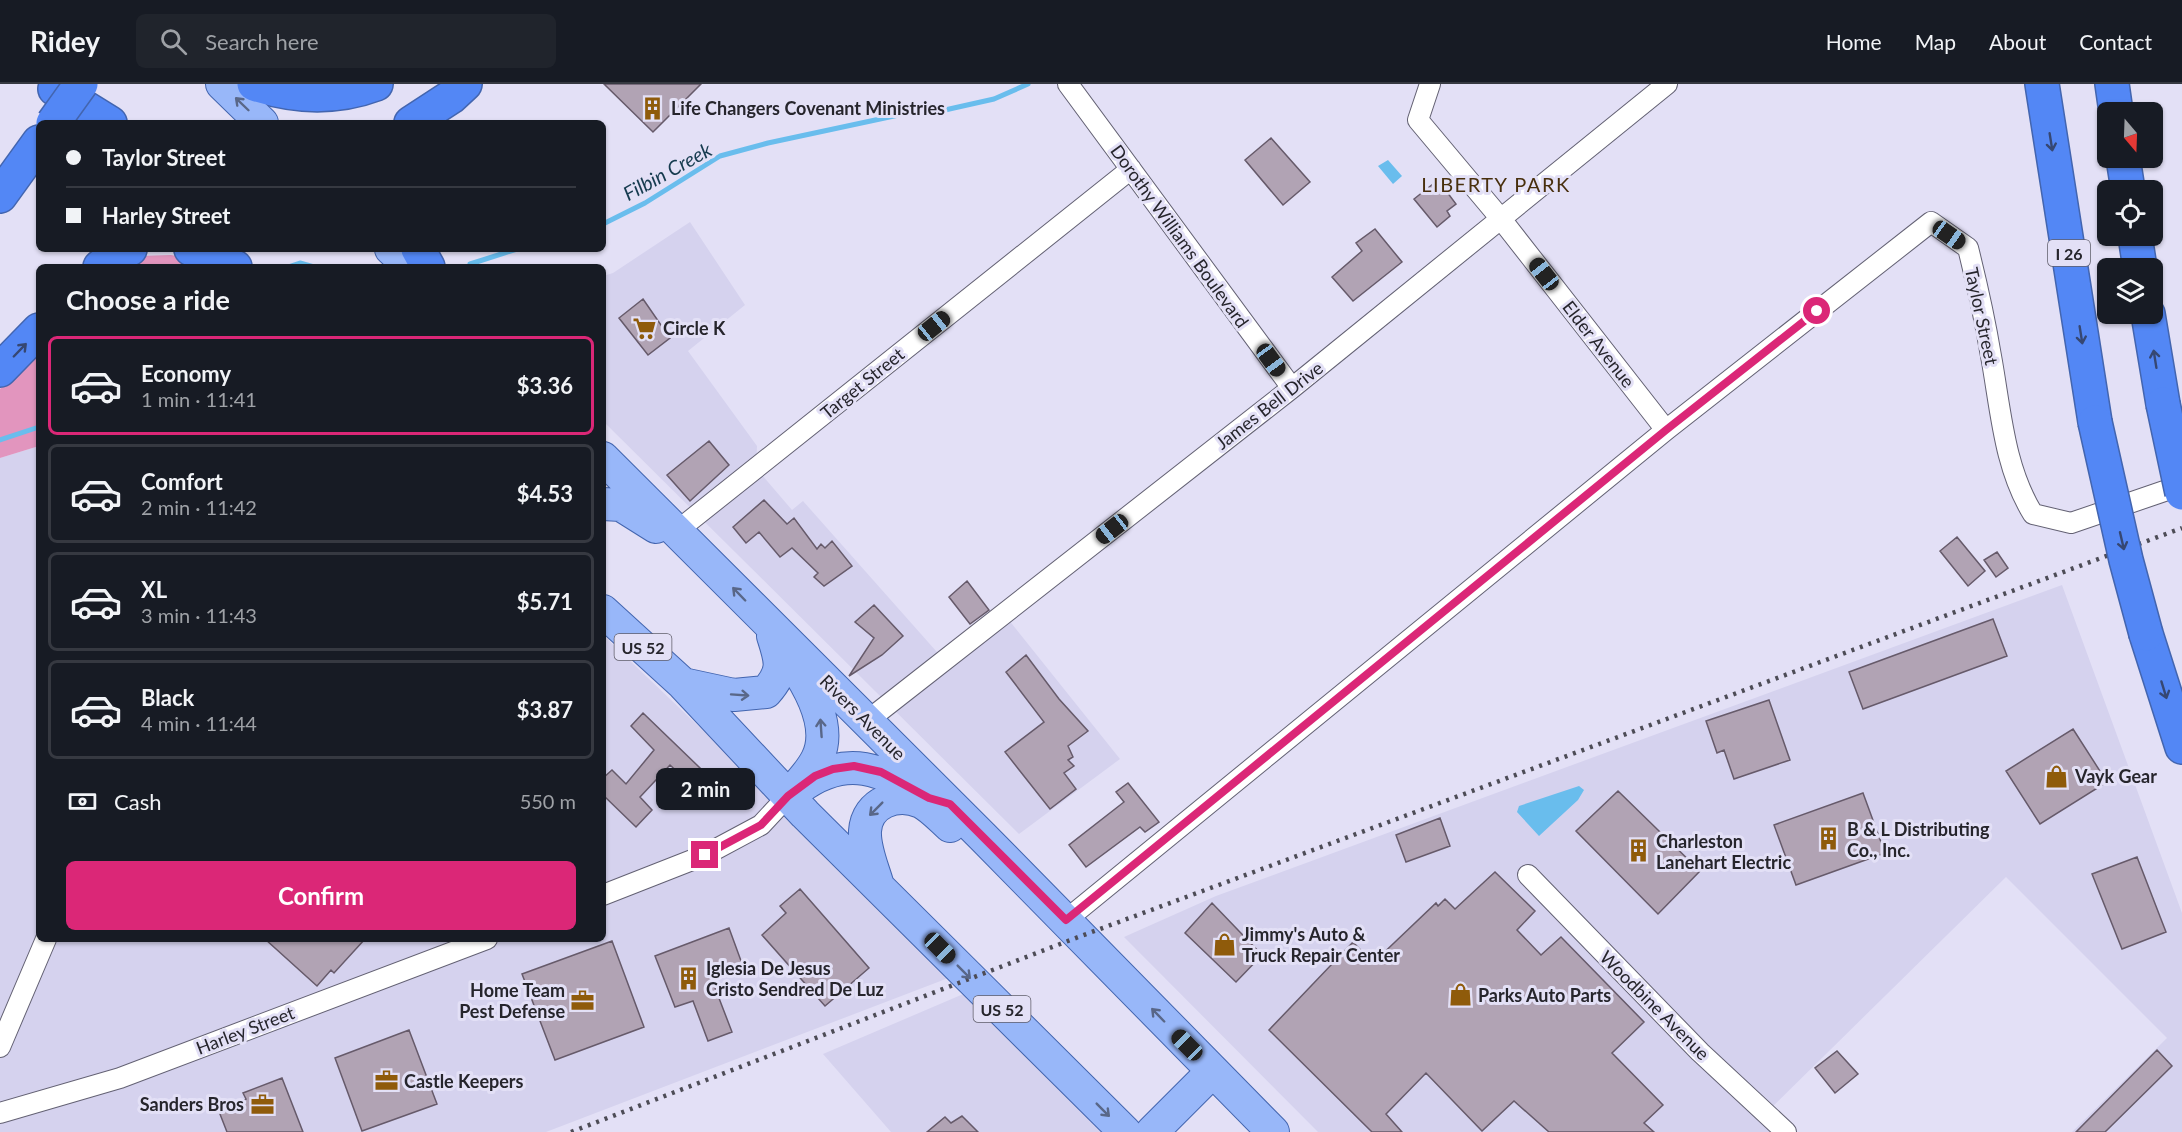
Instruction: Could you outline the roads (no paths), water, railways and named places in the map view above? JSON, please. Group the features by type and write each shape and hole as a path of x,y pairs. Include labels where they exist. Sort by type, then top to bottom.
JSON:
{"highway":[{"path":"254,84 299,95 326,95 350,92 376,84"},
{"path":"416,120 452,97 465,84"},
{"path":"458,120 479,84"},
{"name":"I 26","path":"2042,84 2095,422 2126,560 2146,634 2182,747"},
{"path":"2112,84 2115,102"},
{"path":"54,120 62,86 106,120"},
{"path":"0,196 36,146"},
{"path":"104,264 122,252"},
{"path":"200,252 230,264"},
{"path":"2150,324 2163,404 2182,493"},
{"path":"0,370 36,333"}],"main road":[{"path":"222,84 259,120"},
{"path":"62,86 89,120"},
{"path":"224,252 234,264"},
{"path":"394,252 407,264"},
{"name":"Rivers Avenue","path":"606,461 1066,920 1273,1132"},
{"path":"606,504 621,505 652,527 678,531"},
{"name":"US 52","path":"607,615 683,684 788,796 1125,1132"},
{"path":"683,684 734,695 751,696 766,692 776,680 781,662 770,627"},
{"path":"770,627 813,697 820,716 822,735 818,758 788,796"},
{"path":"788,796 815,776 833,769 854,766 881,772 929,798 950,804"},
{"path":"878,887 865,830 869,814 888,799 905,798 922,803 950,826 982,836"},
{"path":"1152,1132 1213,1071"}],"street":[{"name":"Elder Avenue","path":"1430,84 1418,120 1501,219 1666,430"},
{"name":"James Bell Drive","path":"867,721 1292,388 1667,84"},
{"name":"Dorothy Williams Boulevard","path":"1068,85 1292,388"},
{"name":"Target Street","path":"678,531 1131,169"},
{"name":"Taylor Street","path":"1066,920 1666,430 1930,222 1968,248 1984,312 2010,465 2018,490 2033,514 2071,523 2182,485"},
{"path":"606,894 705,855 761,825 788,796"},
{"name":"Woodbine Avenue","path":"1528,875 1700,1052 1786,1132"},
{"path":"0,1047 45,942"},
{"name":"Harley Street","path":"0,1113 120,1078 479,942"}],"water":[{"path":"1388,160 1402,176 1393,184 1378,166"},
{"path":"1579,786 1584,790 1578,800 1539,836 1517,812 1519,806"}],"waterway":[{"name":"Filbin Creek","path":"606,222 645,203 720,156 768,143 908,113 936,112 994,99 1028,84"},
{"name":"Filbin Creek","path":"470,264 508,252"},
{"name":"Filbin Creek","path":"297,264 304,264"},
{"name":"Filbin Creek","path":"0,440 36,428"}],"railway":[{"path":"571,1132 1081,936 2182,528"}],"place":[{"name":"Life Changers Covenant Ministries","path":"653,108"},
{"name":"Circle K","path":"645,328"},
{"name":"Vayk Gear","path":"2057,776"},
{"name":"B & L Distributing Co., Inc.","path":"1829,839"},
{"name":"Charleston Lanehart Electric","path":"1638,851"},
{"name":"Jimmy's Auto & Truck Repair Center","path":"1224,944"},
{"name":"Iglesia De Jesus Cristo Sendred De Luz","path":"688,978"},
{"name":"Parks Auto Parts","path":"1460,995"},
{"name":"Home Team Pest Defense","path":"583,1000"},
{"name":"Castle Keepers","path":"386,1081"},
{"name":"Sanders Bros","path":"262,1104"}],"district":[{"name":"LIBERTY PARK","path":"1496,184"}]}
